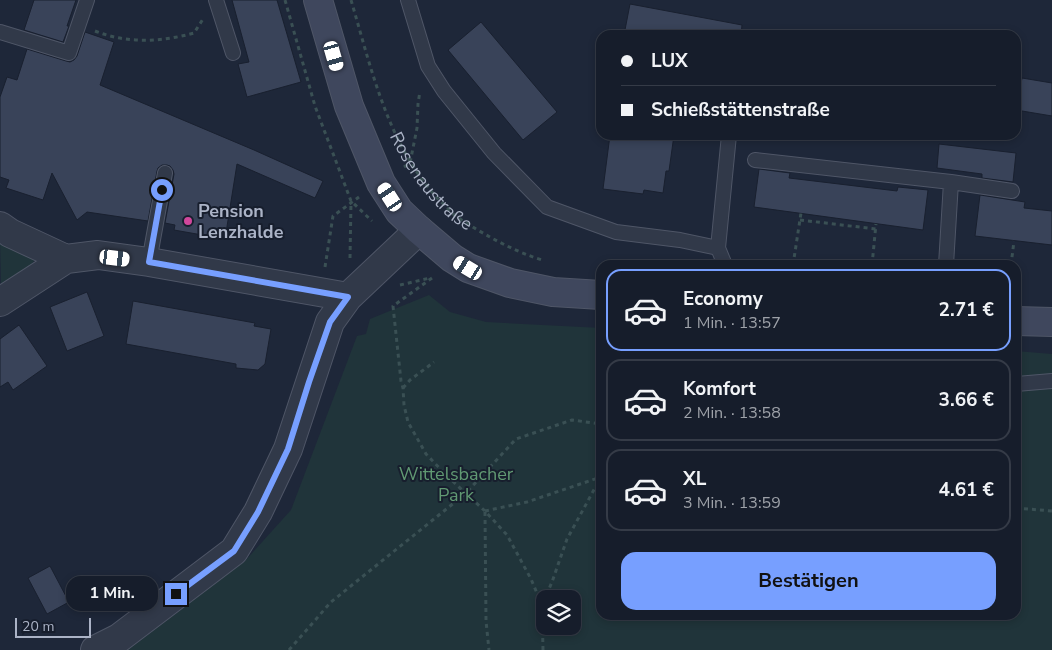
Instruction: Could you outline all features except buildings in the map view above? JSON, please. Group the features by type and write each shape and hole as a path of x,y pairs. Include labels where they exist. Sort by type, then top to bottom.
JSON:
{"main road":[{"name":"Rosenaustraße","path":"318,0 349,106 381,183 399,211 452,258 468,268 510,283 553,292 596,295"},
{"path":"1021,321 1052,322"}],"street":[{"path":"0,226 66,259"},
{"path":"95,650 119,638 234,551 258,512 288,449 330,322 348,297 419,230"},
{"path":"0,302 66,259 98,255 149,262 348,297"}],"lane":[{"path":"0,32 69,53 87,0"},
{"path":"216,0 232,53"},
{"path":"408,0 428,66 444,91 494,153 547,207 616,232 680,240 718,248"},
{"path":"723,260 718,248 729,140"},
{"path":"755,160 951,182 1012,191"},
{"path":"149,262 165,173"},
{"path":"946,260 951,182"},
{"path":"1021,384 1052,381"}],"path":[{"name":"Rosenaustraße","path":"351,0 378,92 391,126 410,163 432,192 456,216 517,252 547,262"},
{"path":"78,25 101,34 122,39 154,40 194,33 204,16"},
{"path":"410,163 417,128 418,104 422,82 428,66"},
{"path":"321,292 333,216 351,201 348,297"},
{"path":"794,260 801,213"},
{"path":"800,220 876,229"},
{"path":"873,260 876,224"},
{"path":"1012,260 1014,241"},
{"path":"432,278 393,306 404,405 408,422 426,454 507,535 536,591"},
{"path":"403,388 410,380 434,362"},
{"path":"289,650 332,602 465,494 516,439 572,420 596,423"},
{"path":"485,511 527,502 596,479"},
{"path":"549,590 567,539 596,486"},
{"path":"1021,508 1052,511"},
{"path":"485,511 486,621 489,650"},
{"path":"543,635 543,650"}],"green space":[{"path":"0,236 35,258 26,270 1,285"},
{"name":"Wittelsbacher Park","path":"429,295 450,312 486,322 596,328 596,620 1021,620 1021,351 1052,354 1052,650 128,650 245,561 291,510 357,336 366,334 370,319"}],"place":[{"name":"Pension Lenzhalde","path":"188,221"}],"route":[{"path":"162,190 149,262 348,297 330,322 288,449 258,512 234,551 176,594"}]}
